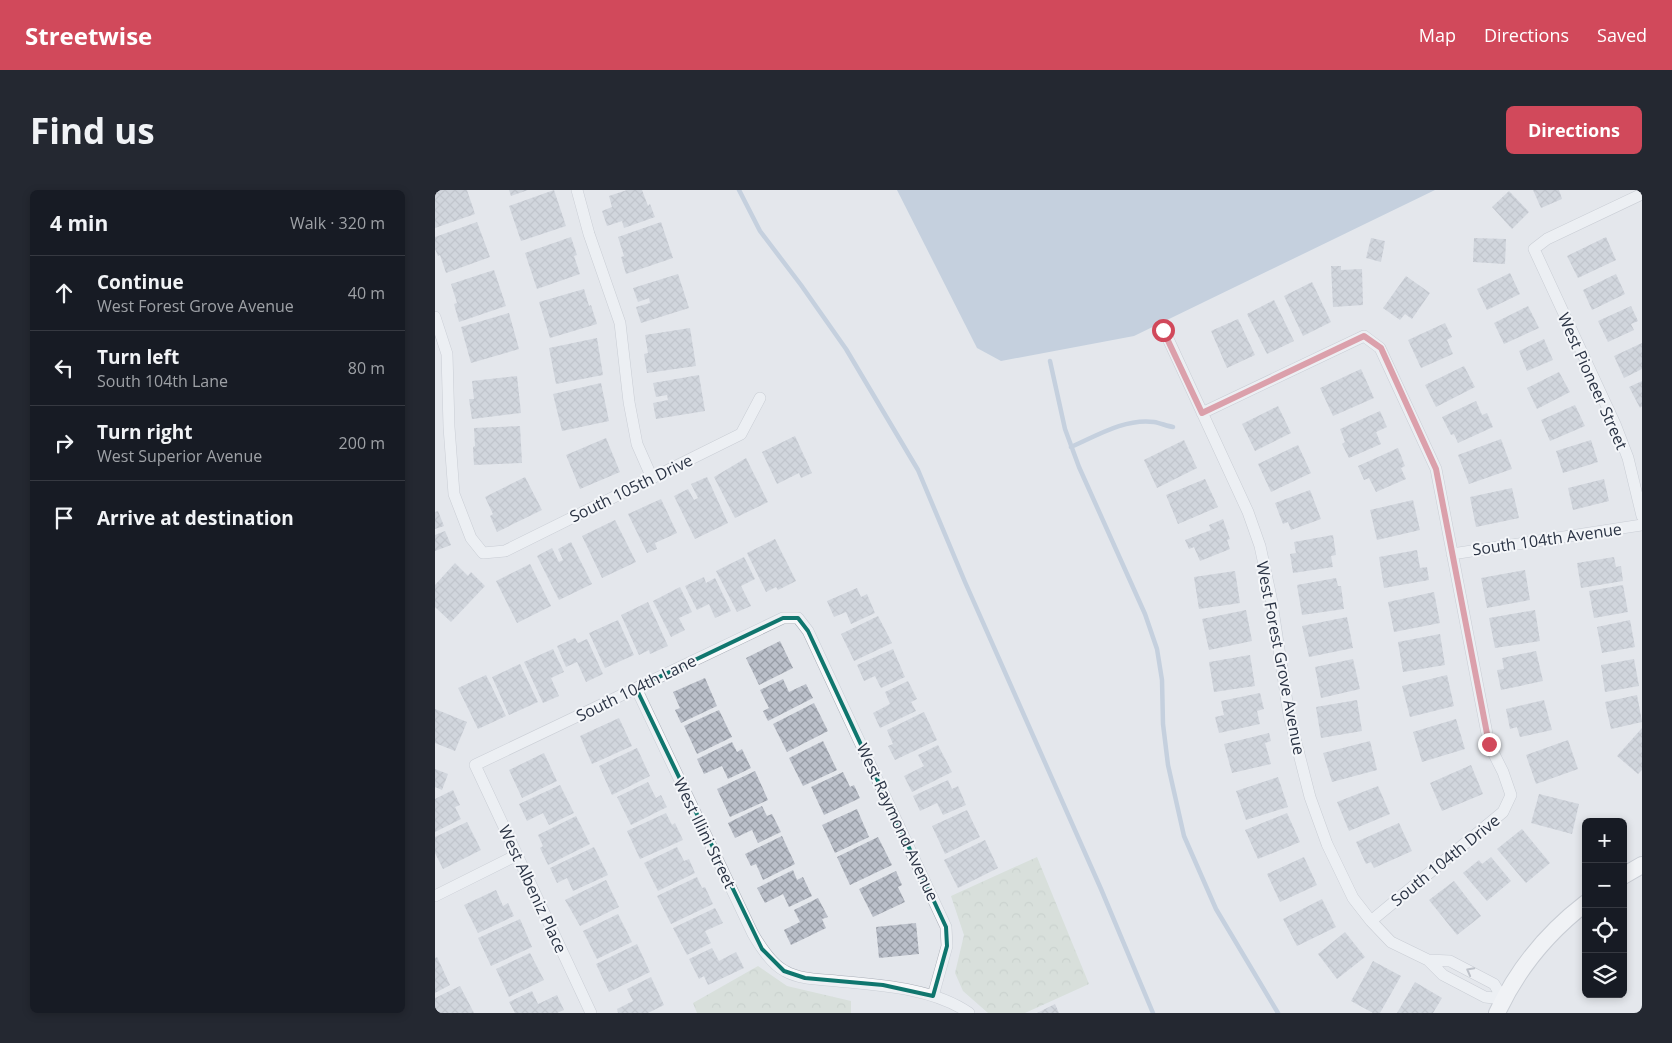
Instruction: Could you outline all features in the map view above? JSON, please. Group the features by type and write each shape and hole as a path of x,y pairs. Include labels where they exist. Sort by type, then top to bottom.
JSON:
{"street":[{"path":"577,190 589,234 620,322 629,402 637,444 652,478"},
{"name":"West Pioneer Street","path":"1642,194 1547,239 1534,250 1615,424 1628,458 1642,516"},
{"name":"South 105th Drive","path":"435,317 447,354 449,427 454,494 471,538 483,553 505,551 741,434 760,398"},
{"name":"West Forest Grove Avenue","path":"1163,330 1248,512 1260,546 1271,597 1289,715 1309,797 1327,844 1353,898 1391,942 1428,960 1450,961 1493,984 1500,1006"},
{"path":"1202,413 1364,336 1381,348 1436,469 1452,554"},
{"name":"South 104th Avenue","path":"1452,554 1642,525"},
{"name":"South 104th Drive","path":"1371,921 1503,812 1511,794 1503,772 1489,744 1452,554"},
{"name":"South 104th Lane","path":"475,765 783,618 798,618"},
{"name":"West Raymond Avenue","path":"798,618 808,631 946,927 947,946 933,996"},
{"name":"West Illini Street","path":"636,688 753,934 762,948 784,971 805,978 883,985 933,996"},
{"name":"West Albeniz Place","path":"475,765 591,1013"},
{"path":"435,896 517,856"},
{"path":"1627,874 1642,865"},
{"path":"1500,1006 1527,963 1543,943 1582,907"},
{"path":"933,996 969,1013"}],"highlighted area":[{"path":"783,618 798,618 808,631 946,927 947,946 933,996 883,985 805,978 784,971 762,949 636,688"}],"green space":[{"path":"1037,857 1089,984 1025,1013 988,1013 963,991 955,973 964,935 951,896"},
{"path":"758,966 787,986 851,1001 851,1013 697,1013 693,1003"}],"water":[{"path":"897,190 1435,190 1134,336 1001,361 977,348"}],"building":[{"path":"435,190 467,190 475,214 435,228"},
{"path":"509,190 528,190 511,196"},
{"path":"554,190 566,226 521,241 509,206"},
{"path":"627,190 642,190 648,206 650,204 655,217 624,228 622,221 607,226 602,211 612,207 609,196"},
{"path":"1533,190 1559,190 1562,199 1541,208"},
{"path":"1509,191 1529,212 1512,229 1492,207"},
{"path":"477,222 490,257 446,273 440,255 438,256 435,249 435,237"},
{"path":"661,222 673,258 626,274 621,257 624,256 618,237"},
{"path":"571,237 577,255 574,256 580,274 537,289 525,253"},
{"path":"1606,237 1616,260 1578,278 1567,256"},
{"path":"1371,238 1385,241 1381,262 1366,258"},
{"path":"1474,238 1506,239 1505,264 1473,262"},
{"path":"1331,266 1341,266 1341,270 1362,269 1363,305 1333,307"},
{"path":"494,270 506,306 459,322 454,304 457,303 451,284"},
{"path":"1510,273 1520,294 1487,310 1477,289"},
{"path":"678,274 689,308 641,323 636,307 650,303 649,298 638,302 633,288"},
{"path":"1616,274 1625,294 1592,310 1583,290"},
{"path":"1406,276 1430,293 1412,319 1405,314 1400,320 1383,308"},
{"path":"1312,282 1331,322 1303,336 1284,296"},
{"path":"584,289 597,324 550,338 539,302"},
{"path":"1274,300 1294,341 1267,354 1247,314"},
{"path":"1528,306 1539,328 1504,344 1494,323"},
{"path":"1631,306 1638,321 1631,324 1634,330 1608,342 1598,321"},
{"path":"509,313 519,349 471,363 461,327"},
{"path":"1238,319 1255,355 1227,368 1211,331"},
{"path":"1445,323 1452,337 1447,340 1453,354 1421,368 1408,340"},
{"path":"690,328 696,366 647,373 644,354 648,353 645,335"},
{"path":"597,338 603,375 556,384 549,348"},
{"path":"1544,339 1553,360 1527,371 1519,351"},
{"path":"1642,343 1642,369 1624,378 1614,356"},
{"path":"1464,366 1475,387 1436,407 1425,385"},
{"path":"1361,369 1374,398 1333,416 1320,388"},
{"path":"1559,372 1570,392 1537,409 1527,388"},
{"path":"699,375 705,411 656,419 653,403 668,400 667,395 656,397 653,383"},
{"path":"517,376 521,413 472,419 469,399 474,399 472,381"},
{"path":"1642,381 1642,406 1640,408 1629,387"},
{"path":"601,383 609,421 562,431 553,394"},
{"path":"1476,401 1482,415 1487,413 1493,427 1458,443 1454,434 1451,435 1442,417"},
{"path":"1575,405 1585,426 1550,441 1541,420"},
{"path":"1278,406 1291,433 1255,451 1242,424"},
{"path":"1380,411 1387,427 1376,432 1381,444 1349,458 1342,444 1345,442 1340,429"},
{"path":"520,426 522,463 474,465 474,428"},
{"path":"795,436 812,473 801,478 799,473 777,484 762,452"},
{"path":"606,438 620,472 580,489 566,455"},
{"path":"1501,439 1512,469 1469,484 1458,455"},
{"path":"1184,440 1197,468 1157,488 1144,460"},
{"path":"1591,440 1598,462 1563,473 1556,451"},
{"path":"1298,445 1311,473 1271,492 1258,464"},
{"path":"1398,448 1405,466 1401,468 1406,479 1376,492 1369,478 1364,480 1358,466"},
{"path":"746,458 768,502 735,518 714,477"},
{"path":"525,477 542,510 497,532 490,516 493,514 485,497"},
{"path":"707,477 728,523 695,539 674,496 688,489 694,500 698,498 691,484"},
{"path":"1205,479 1218,507 1178,524 1166,495"},
{"path":"1604,479 1609,501 1573,510 1568,488"},
{"path":"1512,488 1519,518 1476,527 1470,497"},
{"path":"1310,490 1321,519 1291,530 1288,522 1283,524 1275,503"},
{"path":"661,499 677,533 655,543 657,549 647,553 628,514"},
{"path":"1413,500 1420,530 1377,540 1370,510"},
{"path":"438,511 444,526 435,529 435,512"},
{"path":"1223,519 1230,539 1227,540 1230,549 1200,561 1194,547 1189,549 1185,540 1211,530 1209,525"},
{"path":"615,520 636,562 602,578 582,536"},
{"path":"445,531 451,545 435,551 435,535"},
{"path":"1333,535 1336,555 1331,556 1333,567 1293,573 1290,554 1296,553 1294,542"},
{"path":"775,539 796,581 778,590 776,587 766,592 747,553"},
{"path":"571,542 592,584 559,600 537,556 552,548 559,562 563,560 558,549"},
{"path":"1417,550 1420,568 1427,567 1429,580 1384,588 1379,557"},
{"path":"744,557 755,579 741,586 751,606 737,612 716,571"},
{"path":"1614,557 1616,567 1621,566 1623,581 1581,588 1577,563"},
{"path":"455,563 468,576 471,572 485,586 451,622 435,607 435,585"},
{"path":"530,564 551,606 517,623 496,581"},
{"path":"1525,570 1530,600 1487,608 1481,578"},
{"path":"1235,571 1240,603 1199,609 1194,577"},
{"path":"704,577 706,583 715,578 731,611 715,618 709,604 697,610 685,586"},
{"path":"1336,578 1338,586 1341,586 1344,609 1302,615 1297,585"},
{"path":"1623,585 1628,612 1594,618 1589,591"},
{"path":"680,587 692,612 679,618 685,630 671,637 653,601"},
{"path":"857,588 861,597 867,594 875,613 851,624 846,612 834,617 827,601"},
{"path":"1434,592 1440,623 1394,632 1388,602"},
{"path":"648,602 668,646 650,654 649,650 639,655 621,615"},
{"path":"1246,610 1252,641 1209,650 1202,619"},
{"path":"1535,610 1540,641 1495,648 1489,618"},
{"path":"878,616 892,643 854,661 841,634"},
{"path":"1347,617 1353,648 1309,657 1302,626"},
{"path":"618,620 634,655 605,668 589,633"},
{"path":"1630,620 1635,647 1602,653 1597,627"},
{"path":"1440,634 1445,665 1403,672 1398,642"},
{"path":"575,638 578,643 587,639 603,674 586,682 577,662 566,667 557,646"},
{"path":"780,641 793,668 759,685 746,658"},
{"path":"553,649 564,672 551,678 559,696 543,703 524,662"},
{"path":"893,649 905,677 881,688 875,676 864,681 857,665"},
{"path":"1536,651 1543,681 1501,690 1497,670 1504,669 1502,658"},
{"path":"1250,655 1255,686 1214,692 1209,662"},
{"path":"1353,659 1360,689 1321,698 1315,667"},
{"path":"1634,659 1639,686 1605,692 1601,665"},
{"path":"520,664 538,702 509,715 492,677"},
{"path":"486,675 506,716 478,729 458,688"},
{"path":"1447,675 1454,706 1410,717 1402,686"},
{"path":"705,678 717,706 681,723 675,710 680,708 673,692"},
{"path":"783,679 789,692 806,684 813,698 768,721 763,711 769,708 760,690"},
{"path":"908,681 917,699 911,702 916,711 880,728 873,713 890,704 885,692"},
{"path":"1260,693 1264,709 1257,711 1260,724 1219,733 1215,717 1224,715 1221,701"},
{"path":"1637,695 1642,722 1611,729 1605,702"},
{"path":"1357,700 1362,731 1321,738 1316,707"},
{"path":"1544,700 1552,730 1520,737 1517,727 1510,729 1506,709"},
{"path":"814,703 828,731 787,752 773,724"},
{"path":"435,709 467,722 455,751 435,743"},
{"path":"719,710 732,737 697,754 684,726"},
{"path":"924,712 937,740 895,760 888,746 893,744 887,730"},
{"path":"619,718 632,746 592,764 580,736"},
{"path":"1456,719 1465,749 1422,762 1413,732"},
{"path":"1642,728 1642,770 1638,774 1617,756"},
{"path":"1269,733 1271,741 1265,743 1271,764 1232,773 1224,744"},
{"path":"1568,740 1578,769 1536,784 1526,755"},
{"path":"823,741 837,770 803,786 789,758"},
{"path":"1370,741 1377,770 1332,782 1323,753"},
{"path":"732,742 737,752 742,749 751,768 728,779 722,766 704,774 697,759"},
{"path":"938,745 952,772 912,792 904,776 924,766 918,755"},
{"path":"637,748 650,776 612,795 599,766"},
{"path":"544,753 557,781 522,798 509,770"},
{"path":"1471,765 1483,794 1442,811 1430,783"},
{"path":"435,769 448,774 442,790 435,787"},
{"path":"755,771 768,800 730,817 717,789"},
{"path":"843,772 850,787 854,785 860,798 824,815 811,787"},
{"path":"1278,777 1288,807 1246,820 1236,791"},
{"path":"948,780 952,789 958,786 966,805 943,815 937,803 920,811 913,796"},
{"path":"648,782 656,798 661,795 667,807 631,825 617,797"},
{"path":"560,785 574,813 549,825 543,813 527,821 519,804"},
{"path":"1378,786 1390,814 1349,831 1337,802"},
{"path":"453,790 460,805 455,807 461,819 435,832 435,799"},
{"path":"1539,794 1579,804 1572,834 1531,823"},
{"path":"762,806 767,816 772,814 781,832 758,843 752,830 735,838 728,823"},
{"path":"857,809 869,837 835,853 822,825"},
{"path":"967,810 980,837 945,854 932,826"},
{"path":"666,813 672,825 675,823 683,840 640,859 627,831"},
{"path":"1287,813 1300,842 1258,859 1245,830"},
{"path":"576,816 590,844 548,865 540,848 543,846 538,835"},
{"path":"467,822 481,850 443,869 435,853 435,837"},
{"path":"1399,823 1412,851 1374,868 1371,862 1366,864 1356,842"},
{"path":"1522,829 1550,863 1526,883 1497,849"},
{"path":"782,836 795,864 763,880 756,864 751,866 745,854"},
{"path":"878,837 892,865 850,885 837,857"},
{"path":"985,840 998,868 958,888 944,860"},
{"path":"594,847 608,875 573,891 567,878 557,883 550,868"},
{"path":"677,847 684,861 689,859 695,873 658,891 644,863"},
{"path":"1304,857 1317,885 1280,902 1267,874"},
{"path":"1491,857 1511,881 1487,901 1463,873 1479,860 1482,864"},
{"path":"793,870 797,880 803,877 812,896 789,907 783,894 765,903 757,888"},
{"path":"896,871 902,885 898,887 905,902 873,917 859,889"},
{"path":"697,877 702,888 705,887 713,904 671,924 657,896"},
{"path":"606,880 619,907 580,926 565,900"},
{"path":"1454,881 1481,916 1457,935 1429,900"},
{"path":"496,890 503,906 508,903 514,916 478,933 464,905"},
{"path":"818,898 828,917 822,919 826,928 791,945 784,930 800,922 794,910"},
{"path":"1322,899 1336,927 1297,946 1283,919"},
{"path":"715,908 723,923 705,931 711,943 687,955 673,928"},
{"path":"618,914 632,942 597,959 583,931"},
{"path":"520,919 532,947 491,966 478,938"},
{"path":"916,923 919,954 879,958 876,927"},
{"path":"1345,932 1365,957 1337,979 1318,954"},
{"path":"637,944 650,972 609,992 596,964"},
{"path":"712,948 719,961 736,952 744,968 708,985 704,976 699,979 689,959"},
{"path":"530,953 544,980 509,997 496,969"},
{"path":"437,957 450,985 435,993 435,958"},
{"path":"1373,961 1401,976 1380,1013 1373,1013 1351,1001"},
{"path":"651,977 664,1005 648,1013 618,1013 617,1009 633,1001 627,989"},
{"path":"1415,982 1442,998 1433,1013 1397,1013"},
{"path":"460,986 474,1013 435,1013 435,998"},
{"path":"532,991 538,1004 557,995 564,1010 557,1013 515,1013 509,1002"},
{"path":"1055,1004 1059,1013 1037,1013"}],"waterway":[{"path":"739,190 760,231 846,349 918,470 965,582 1101,889 1153,1013"},
{"path":"1050,361 1065,429 1079,467 1145,614 1157,649 1162,680 1163,724 1168,765 1184,836 1216,909 1278,1013"},
{"path":"1071,447 1111,429 1132,423 1154,422 1173,427"}],"route":[{"path":"1163,330 1202,413 1364,336 1381,348 1436,469 1489,744"}]}
